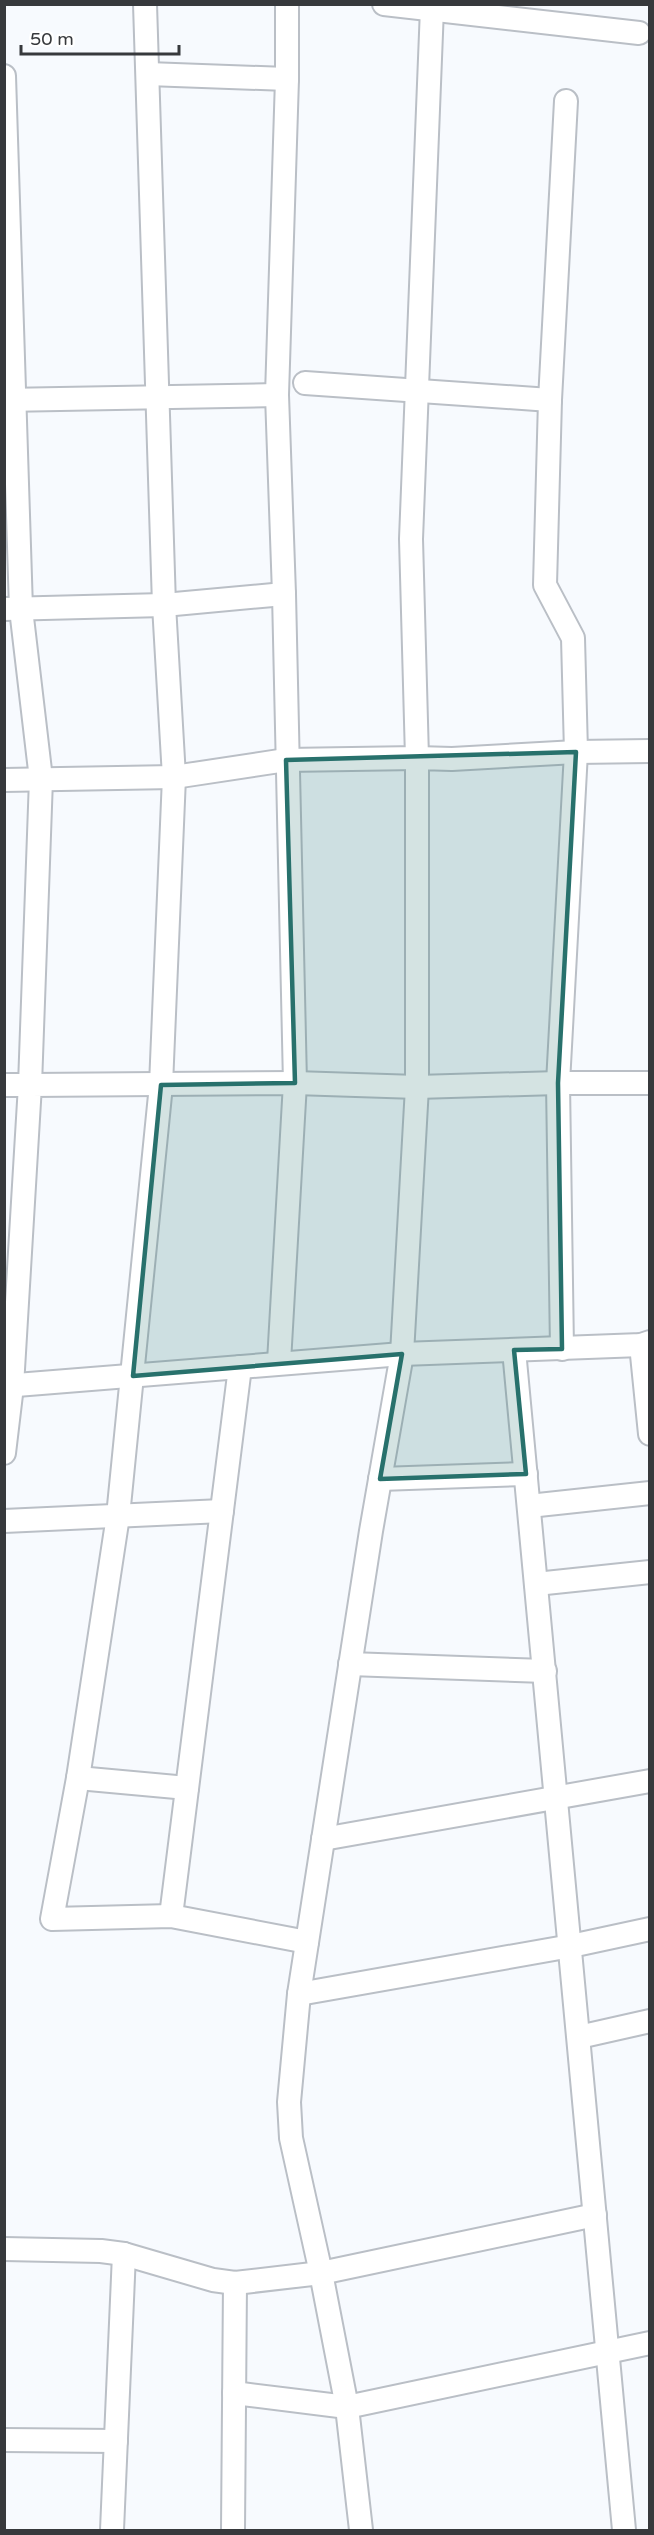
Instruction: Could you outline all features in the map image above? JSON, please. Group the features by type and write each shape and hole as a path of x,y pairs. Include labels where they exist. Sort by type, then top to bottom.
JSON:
{"street":[{"path":"146,4 164,606 174,777 161,1085 118,1516 78,1778 52,1919 171,1916 307,1941"},
{"path":"279,1362 295,1083 277,395 287,79 287,4"},
{"path":"384,4 566,14 639,33"},
{"path":"361,2530 347,2407 321,2273 291,2138 289,2102 299,1994 350,1664 402,1353 417,1087 417,758 411,539 416,392 418,6"},
{"path":"148,74 287,79"},
{"path":"4,1453 30,1084 41,779 13,609 5,79"},
{"path":"562,1348 558,1083 576,752 573,638 545,585 550,400 566,100"},
{"path":"305,383 550,400"},
{"path":"10,399 277,395"},
{"path":"13,609 164,606 284,594"},
{"path":"4,780 174,777 286,760 452,759 576,752 650,751"},
{"path":"4,1085 295,1083 417,1087 650,1083"},
{"path":"8,1386 402,1353 645,1343 650,1434"},
{"path":"514,1350 572,1946 624,2530"},
{"path":"171,1916 240,1367"},
{"path":"380,1479 526,1474"},
{"path":"529,1506 650,1493"},
{"path":"4,1521 222,1511"},
{"path":"536,1584 650,1572"},
{"path":"350,1664 545,1671"},
{"path":"78,1778 187,1788"},
{"path":"323,1839 650,1781"},
{"path":"299,1994 572,1946 650,1929"},
{"path":"579,2037 650,2021"},
{"path":"4,2249 101,2251 124,2254 213,2280 235,2283 321,2273 595,2216"},
{"path":"112,2530 124,2254"},
{"path":"233,2530 235,2283"},
{"path":"234,2393 347,2407 650,2343"},
{"path":"4,2440 116,2441"}],"highlighted area":[{"path":"576,752 558,1083 562,1349 514,1350 526,1474 380,1479 402,1354 133,1376 161,1085 295,1083 286,760"}]}
